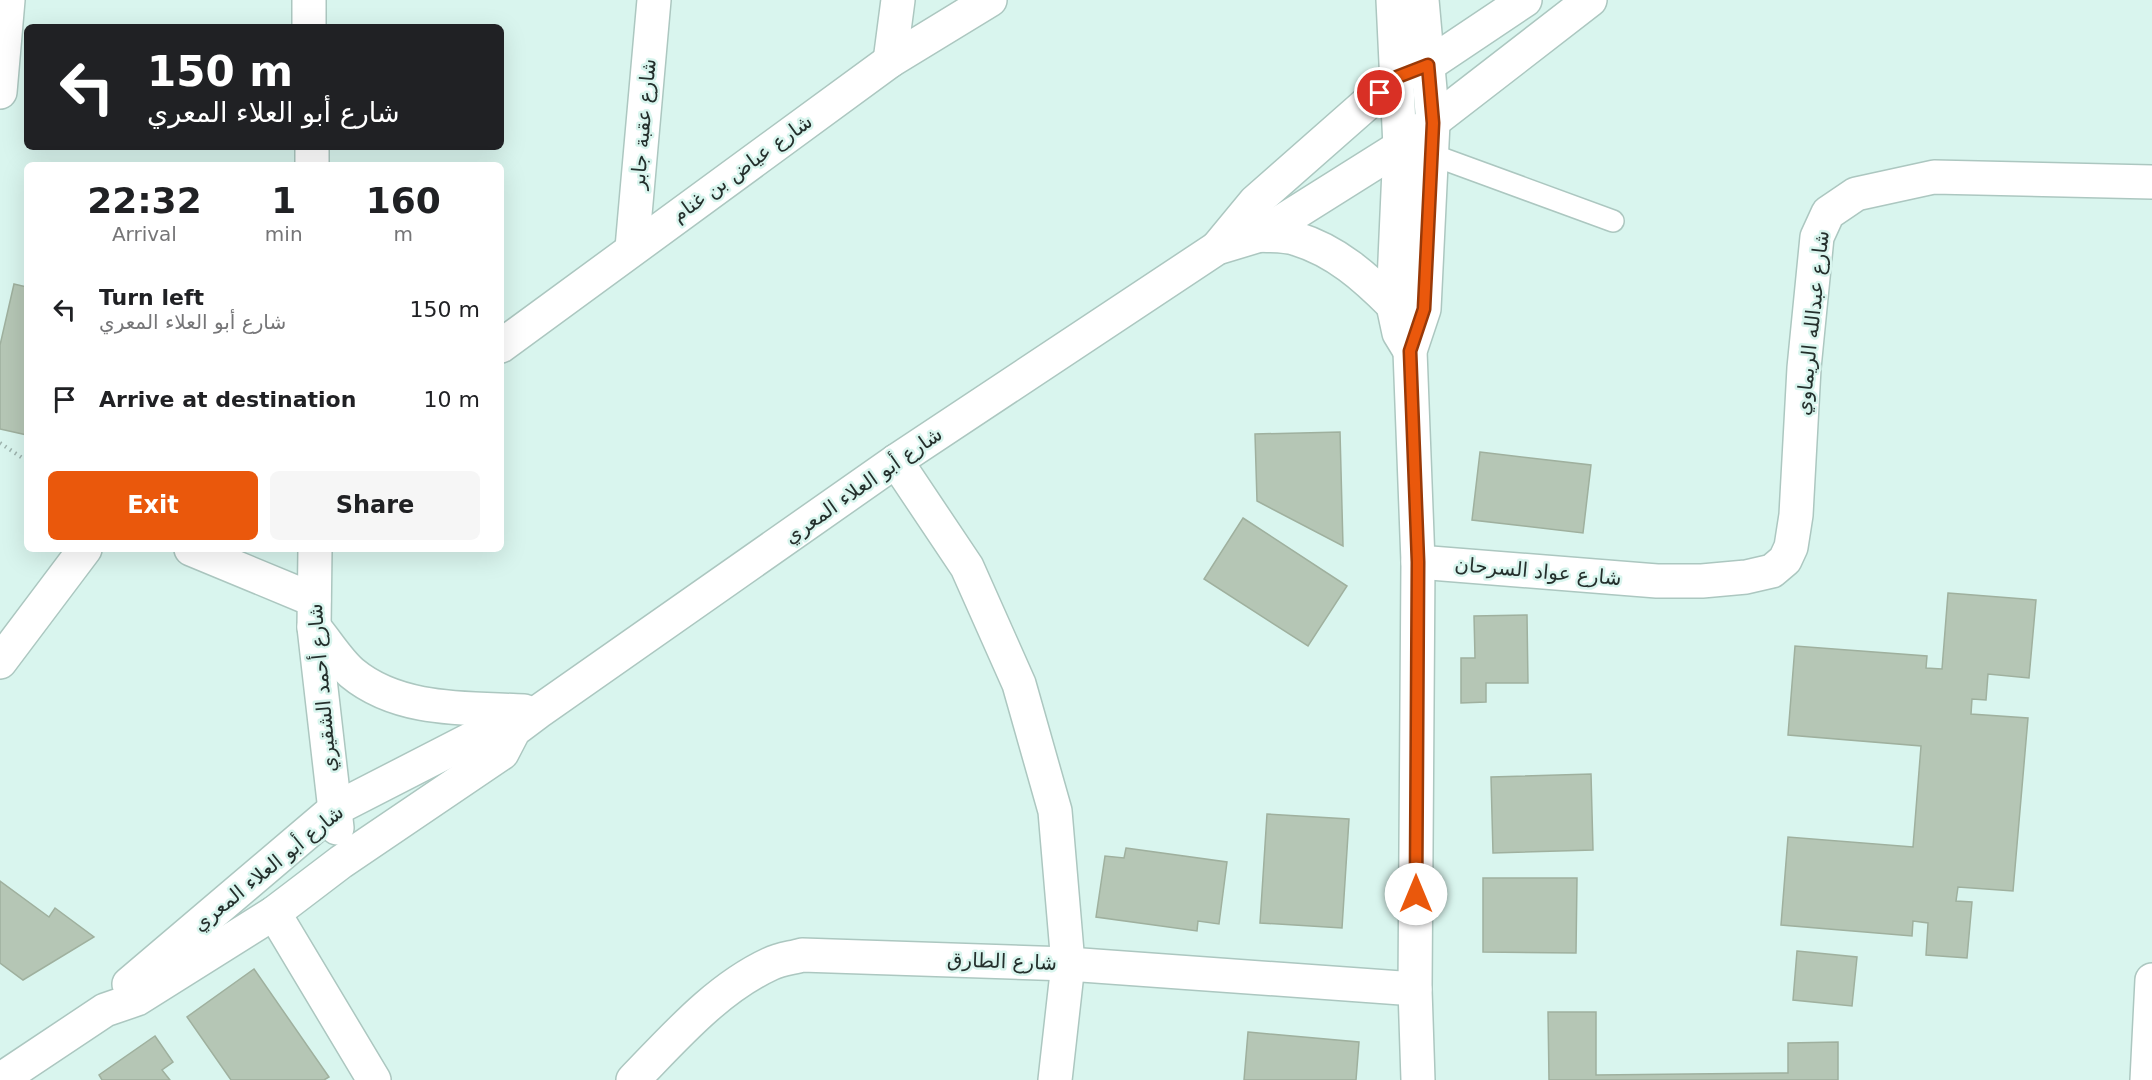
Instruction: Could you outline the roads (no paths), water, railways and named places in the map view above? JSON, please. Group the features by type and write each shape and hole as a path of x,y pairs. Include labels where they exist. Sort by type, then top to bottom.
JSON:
{"street":[{"path":"309,0 309,24"},
{"name":"شارع عقبة جابر","path":"632,248 654,0"},
{"path":"890,61 898,0"},
{"name":"شارع عياض بن غنام","path":"504,344 890,61 990,0"},
{"path":"1393,0 1397,77 1421,141 1424,309 1410,351 1418,562 1415,989 1418,1080"},
{"path":"1410,351 1399,333 1393,305 1421,141 1428,65 1422,0"},
{"name":"شارع أبو العلاء المعري","path":"105,1010 137,999 274,913 342,862 502,753 526,721 896,461 1216,248 1255,202 1397,77 1428,65 1525,0"},
{"name":"شارع أبو العلاء المعري","path":"1216,248 1260,235 1421,141 1590,0"},
{"path":"0,92 14,21"},
{"name":"شارع عبدالله الريماوي","path":"1657,581 1702,581 1746,577 1772,571 1785,560 1791,547 1796,515 1804,368 1817,237 1828,213 1856,194 1934,177 2152,182"},
{"path":"1260,235 1296,238 1332,254 1364,275 1393,305"},
{"path":"896,461 967,567 1019,684 1055,811 1068,964 1055,1080"},
{"path":"0,662 83,552"},
{"path":"197,552 314,613 352,673 397,699 456,707 526,721"},
{"name":"شارع أحمد الشقيري","path":"315,552 314,613 342,862"},
{"name":"شارع عواد السرحان","path":"1418,562 1657,581"},
{"name":"شارع أبو العلاء المعري","path":"0,1080 105,1010 129,984 335,809 487,731 526,721"},
{"path":"274,913 374,1080"},
{"name":"شارع الطارق","path":"633,1080 685,1026 735,984 772,963 802,955 827,954 1068,964 1415,989"},
{"path":"2147,1080 2152,980"}],"lane":[{"path":"1421,141 1613,221"}]}
